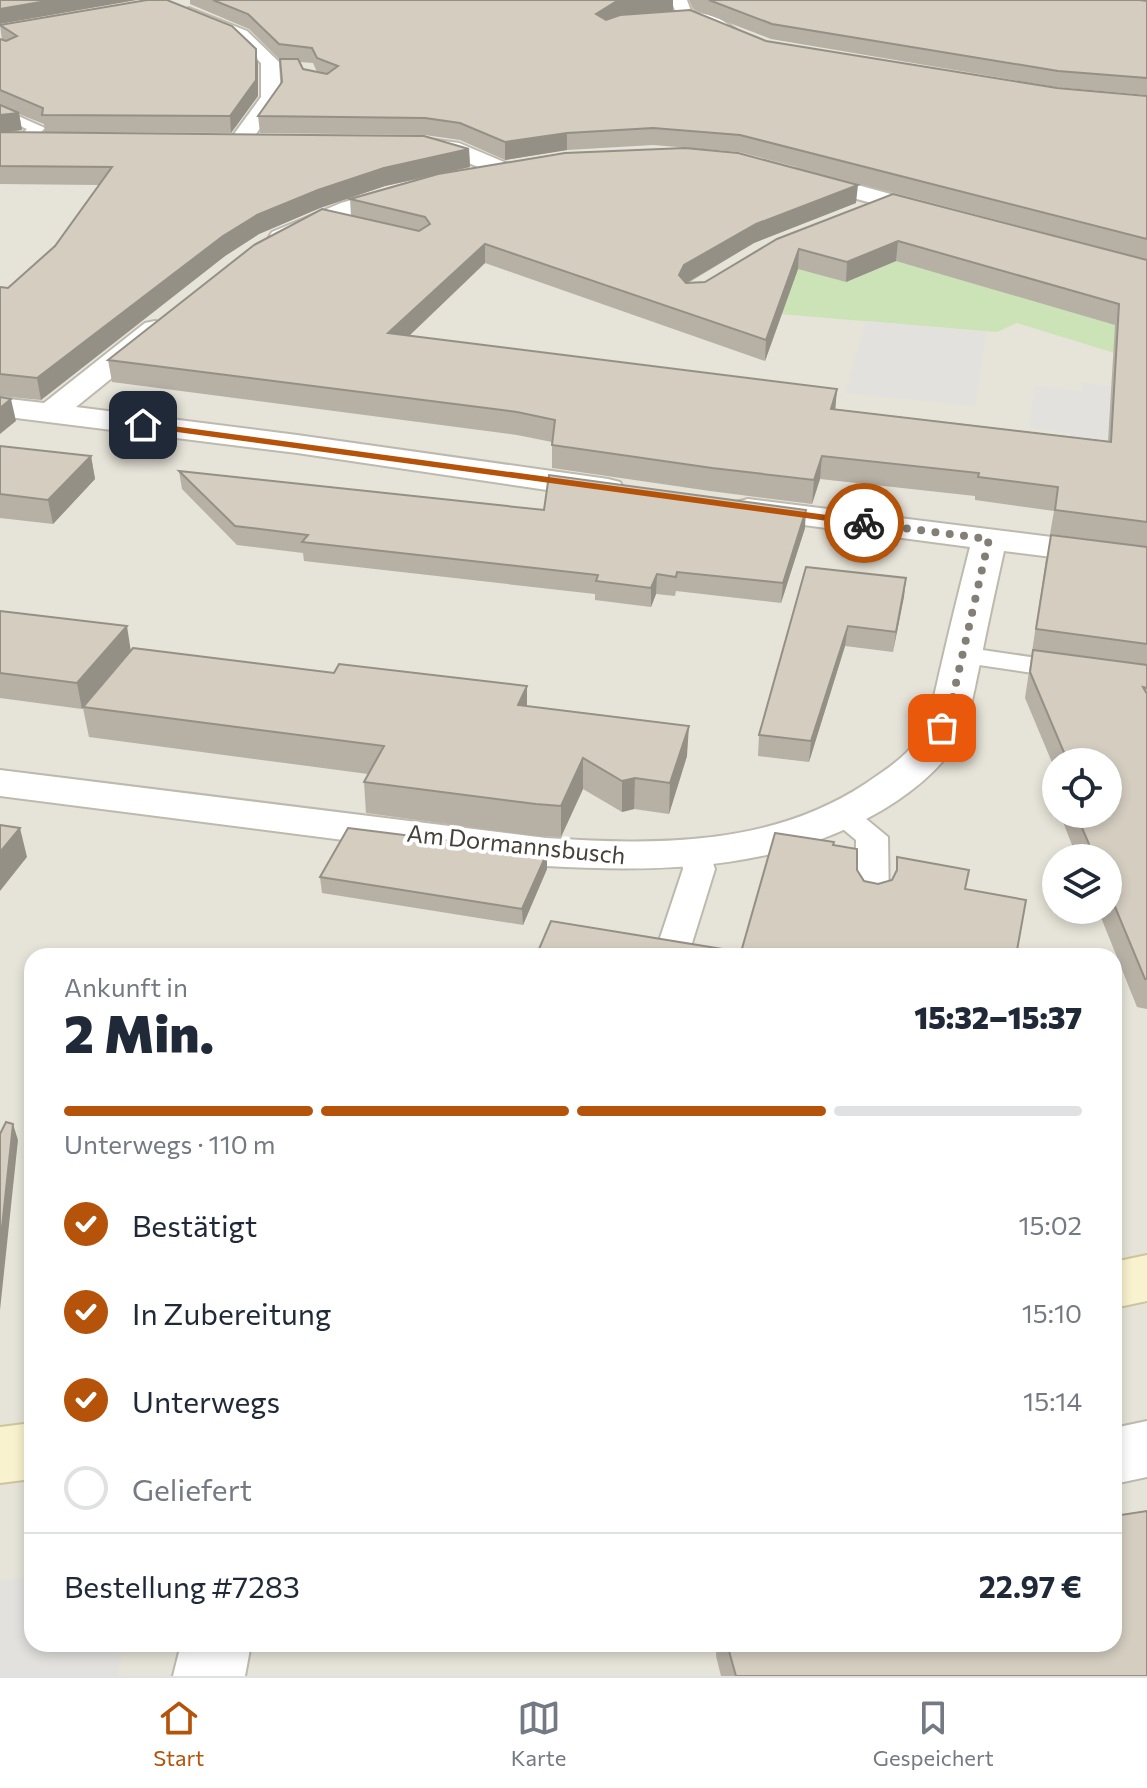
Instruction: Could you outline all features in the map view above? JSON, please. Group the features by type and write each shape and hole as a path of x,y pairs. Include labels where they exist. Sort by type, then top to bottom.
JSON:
{"main road":[{"path":"1122,1283 1147,1278"},
{"path":"0,1455 24,1452"}],"street":[{"path":"178,3 241,35 260,51 271,67 271,97 232,141 272,141"},
{"path":"681,13 711,21 753,42"},
{"path":"0,141 54,141"},
{"path":"398,143 444,146 503,170"},
{"path":"461,178 532,165"},
{"path":"778,170 963,220"},
{"path":"261,247 321,219 434,184"},
{"path":"850,218 892,201"},
{"path":"51,413 174,313"},
{"path":"0,407 297,444 634,493"},
{"path":"710,504 1147,559"},
{"name":"Am Dormannsbusch","path":"0,783 546,852 615,857 696,853 791,835 842,815 880,795 911,771 934,744 949,712 989,539"},
{"path":"1122,1454 1147,1449"},
{"path":"209,1676 214,1652"}],"lane":[{"path":"271,67 291,66"},
{"path":"2,112 37,128 23,141"},
{"path":"321,219 349,226"},
{"path":"962,655 1147,682"},
{"path":"842,815 872,837 872,909"},
{"path":"674,948 699,869 696,853"}],"shaded area":[{"path":"0,0 1147,0 1147,1676 0,1676"},
{"path":"866,321 986,332 975,406 845,393"},
{"path":"1083,383 1112,386 1108,441 1127,464 1098,466 1070,433 1029,428 1035,386 1082,391"},
{"path":"24,1578 24,1652 122,1652 117,1676 0,1676 0,1581"}],"green space":[{"path":"891,258 1147,332 1147,363 1017,323 997,332 779,314 791,265"}],"building":[{"path":"0,0 52,0 0,9"},
{"path":"147,0 167,0 232,26 256,49 256,80 230,116 42,115 43,108 0,90 0,39 6,41 17,36 0,25"},
{"path":"213,0 640,0 617,1 596,14 606,20 620,15 690,10 766,41 1057,88 1147,96 1147,239 740,135 653,128 567,133 505,142 460,123 425,118 258,116 282,82 280,59 298,59 303,69 327,74 338,66 317,58 312,48 279,44 248,14"},
{"path":"709,0 1147,1 1147,78 1058,71 772,24"},
{"path":"0,105 19,113 0,115"},
{"path":"0,132 424,136 469,149 384,168 257,215 223,236 37,378 0,374 0,287 8,288 55,246 112,167 0,166"},
{"path":"685,148 738,153 858,185 756,224 684,265 679,275 686,283 705,282 777,239 893,194 1147,260 1147,522 1055,510 1058,487 978,477 979,473 822,456 814,480 712,468 552,445 555,420 517,412 108,360 254,245 322,209 419,231 430,224 425,217 350,199 438,174 565,153","holes":["898,241 1119,304 1111,442 831,409 837,389 388,333 485,244 766,340 799,249 847,262"]},
{"path":"0,397 11,399 0,408"},
{"path":"0,446 91,456 48,500 0,494"},
{"path":"179,471 544,510 549,475 806,510 783,583 677,572 676,577 657,574 651,588 596,581 598,575 302,542 308,535 235,526"},
{"path":"1051,535 1147,547 1147,644 1036,629"},
{"path":"806,567 906,578 896,632 848,626 811,741 759,735"},
{"path":"0,611 127,626 77,683 0,673"},
{"path":"133,648 334,673 339,664 527,686 518,705 689,726 670,783 635,778 622,781 583,758 561,806 364,782 384,746 83,707"},
{"path":"1033,650 1147,665 1147,688 1143,687 1147,694 1147,979 1122,924 1122,844 1089,844 1082,828 1122,828 1122,748 1062,748 1030,672"},
{"path":"0,825 20,828 0,852"},
{"path":"348,828 547,853 522,909 320,877"},
{"path":"775,833 834,842 833,845 857,849 857,870 864,881 878,884 892,880 897,870 897,857 969,870 965,889 1026,900 1017,948 742,948"},
{"path":"551,921 716,948 539,948"},
{"path":"6,1122 13,1124 0,1246 0,1134"},
{"path":"1147,1511 1147,1676 736,1676 729,1652 1122,1652 1122,1515"}],"way so far":[{"path":"864,523 989,539 951,705 942,728"}],"route":[{"path":"143,425 864,523"}]}
